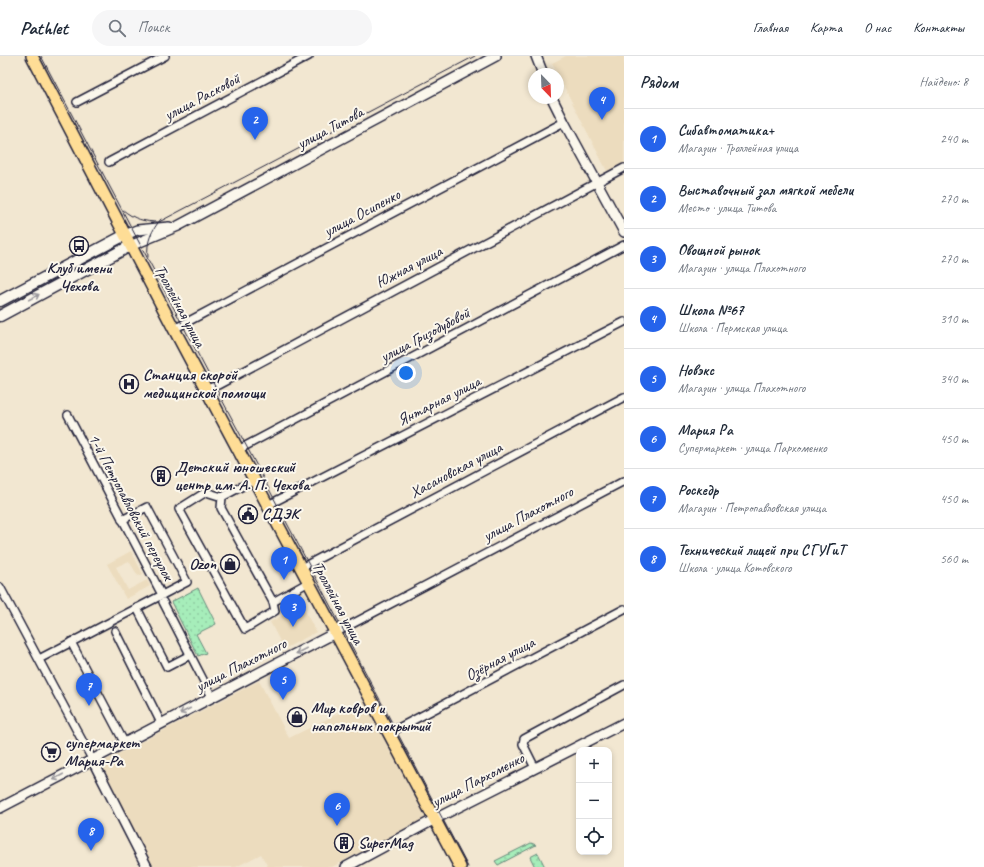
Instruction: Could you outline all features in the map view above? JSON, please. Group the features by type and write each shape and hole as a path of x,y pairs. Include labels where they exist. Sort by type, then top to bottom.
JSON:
{"main road":[{"name":"Троллейная улица","path":"32,56 130,246 460,867"},
{"name":"улица Титова","path":"0,301 125,235"},
{"name":"улица Титова","path":"0,316 130,246"}],"street":[{"path":"77,102 164,56"},
{"name":"улица Расковой","path":"109,162 309,56"},
{"name":"улица Титова","path":"130,246 178,226 496,56"},
{"path":"536,56 541,68"},
{"path":"555,104 624,232"},
{"name":"улица Осипенко","path":"174,329 564,122"},
{"name":"Южная улица","path":"206,389 218,385 624,168"},
{"name":"улица Титова","path":"125,235 137,230 178,226"},
{"name":"улица Гризодубовой","path":"238,450 624,245"},
{"name":"Янтарная улица","path":"268,506 624,322"},
{"name":"Хасановская улица","path":"301,568 624,397"},
{"name":"1-й Петропавловский переулок","path":"68,415 212,697"},
{"path":"222,497 221,508 273,602 275,611 245,629 179,508 206,492 222,497 254,480"},
{"name":"улица Плахотного","path":"0,808 624,481"},
{"path":"122,520 147,507 187,582 162,599"},
{"path":"273,602 309,582"},
{"path":"0,587 92,759 147,867"},
{"name":"1-й Петропавловский переулок","path":"39,659 137,608 162,599"},
{"path":"137,608 167,667 190,655"},
{"name":"Озёрная улица","path":"389,733 624,609"},
{"path":"115,631 161,723"},
{"path":"71,642 124,742"},
{"path":"535,768 523,744 524,739 624,685"},
{"name":"улица Пархоменко","path":"346,867 434,819 624,723"}],"shaded area":[{"path":"566,56 624,56 624,165 608,173 564,87 564,68 555,68 552,63"},
{"path":"131,551 143,574 138,576 129,561 116,567 128,590 147,580 150,586 126,599 107,564"},
{"path":"302,605 316,632 284,649 270,622"},
{"path":"259,681 289,738 365,700 426,818 332,867 268,867 261,854 236,867 153,867 99,764"}],"green space":[{"path":"198,588 216,624 196,634 206,653 198,656 171,602"},
{"path":"531,843 536,845 498,865 495,861"},
{"path":"538,853 545,867 535,867 530,857"}],"tram line":[{"path":"41,56 468,867"},
{"path":"123,210 131,216 159,222 475,56"},
{"path":"148,257 150,236 161,219"}],"place":[{"name":"Школа №67","path":"602,120"},
{"name":"Выставочный зал мягкой мебели","path":"255,140"},
{"name":"Клуб имени Чехова","path":"79,246"},
{"name":"Станция скорой медицинской помощи","path":"129,384"},
{"name":"Детский юношеский центр им. А. П. Чехова","path":"161,476"},
{"name":"СДЭК","path":"248,514"},
{"name":"Ozon","path":"230,564"},
{"name":"Сибавтоматика+","path":"284,580"},
{"name":"Овощной рынок","path":"293,627"},
{"name":"Новэкс","path":"283,700"},
{"name":"Роскедр","path":"89,706"},
{"name":"Мир ковров и напольных покрытий","path":"297,717"},
{"name":"супермаркет Мария-Ра","path":"51,752"},
{"name":"Мария Ра","path":"337,826"},
{"name":"SuperMag","path":"344,843"},
{"name":"Технический лицей при СГУГиТ","path":"91,851"}]}
